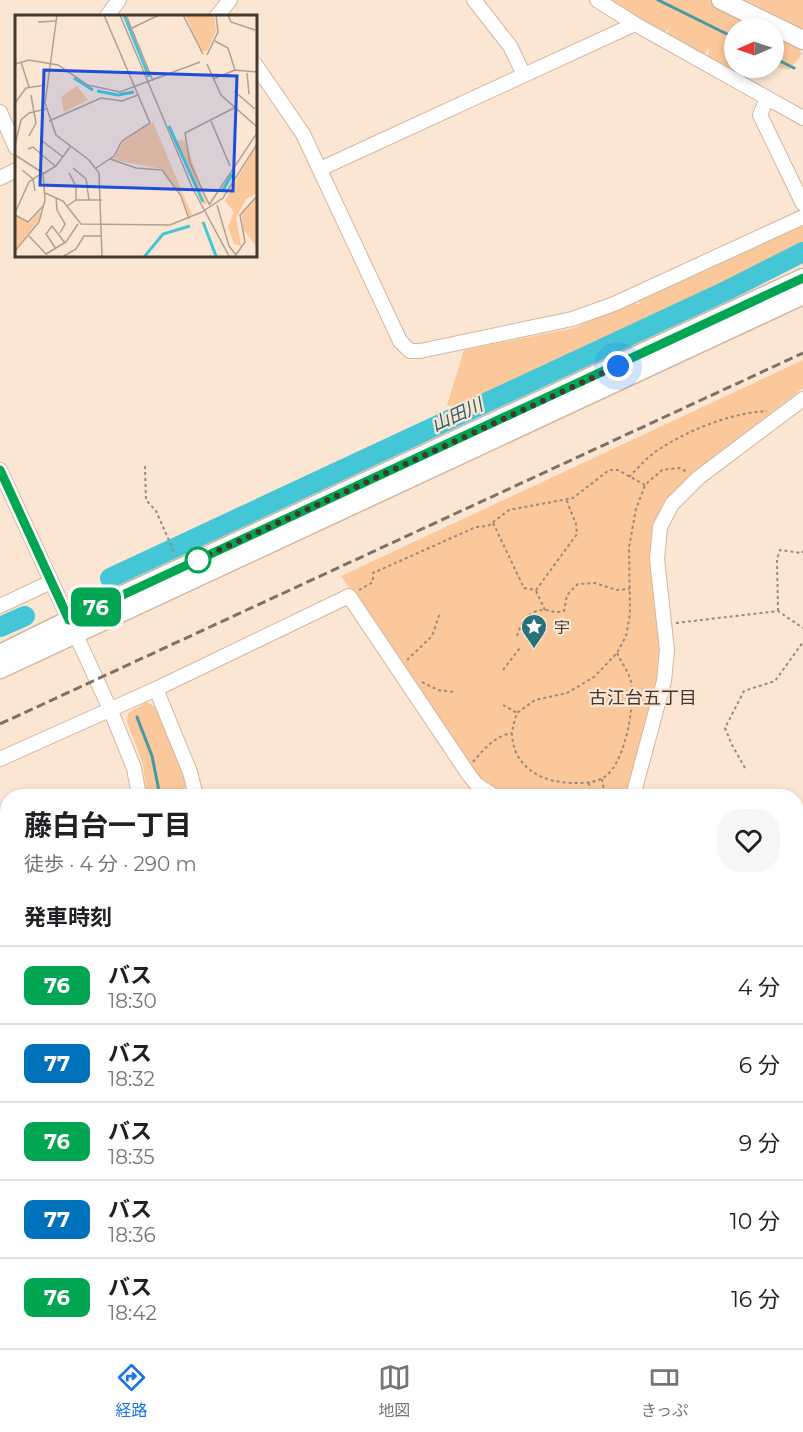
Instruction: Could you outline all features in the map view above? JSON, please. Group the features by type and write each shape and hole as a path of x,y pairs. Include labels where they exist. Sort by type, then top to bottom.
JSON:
{"main road":[{"path":"721,0 803,40"},
{"path":"0,669 72,627 803,278"},
{"path":"0,654 72,627 803,295"}],"street":[{"path":"108,15 119,0"},
{"path":"220,15 230,0"},
{"path":"474,0 510,46 524,75"},
{"path":"597,0 634,24 803,118"},
{"path":"320,169 634,24"},
{"path":"256,65 303,134 400,341 410,351 420,351 572,319 614,304 803,217"},
{"path":"767,98 760,115 803,204"},
{"path":"0,112 15,146"},
{"path":"0,178 15,170"},
{"path":"635,789 664,681 668,650 657,559 660,527 672,504 698,477 803,399"},
{"path":"0,470 110,709 134,768 138,789"},
{"path":"0,606 51,582"},
{"path":"0,759 156,689 349,596 469,775 483,789"},
{"path":"156,689 190,772 194,789"}],"path":[{"path":"629,477 660,449 715,422 751,412 789,410"},
{"path":"145,466 146,500 156,512 178,560"},
{"path":"617,653 631,680 631,713 620,758 602,779 589,783 562,783 537,776 519,760 514,746 512,733 517,713 535,700 567,693 594,677 617,653 626,636 630,614 629,547 636,509 645,485 662,470 679,468 698,477"},
{"path":"349,596 373,582 373,573 476,527 488,526 509,510 573,498 609,470 618,470 645,485"},
{"path":"536,590 577,534 576,524 566,499"},
{"path":"493,522 524,588 536,590"},
{"path":"778,611 777,559 780,550 802,553 803,551"},
{"path":"517,636 522,620 535,612 545,610 555,613 564,610 567,595 578,584 595,584 616,590 630,589"},
{"path":"536,590 545,610"},
{"path":"664,624 778,611 803,628"},
{"path":"398,668 423,647 432,636 440,614"},
{"path":"745,768 725,728 744,691 775,681 803,642"},
{"path":"503,670 520,648"},
{"path":"418,679 438,690 454,692"},
{"path":"503,705 517,713"},
{"path":"469,775 469,766 487,746 503,735 512,733"},
{"path":"602,779 604,789"},
{"path":"589,783 590,789"}],"shaded area":[{"path":"607,0 708,0 748,18 724,18 724,65 708,56 709,46 704,56 666,37 670,27 664,34"},
{"path":"746,0 803,0 803,28"},
{"path":"784,35 794,40 802,54 789,70 784,69"},
{"path":"803,223 803,244 648,319 646,316 637,325 455,407 447,405 464,350 574,328 630,303 640,304 638,300"},
{"path":"803,360 803,388 695,472 666,501 653,526 650,560 662,650 659,681 631,789 493,789 483,783 473,772 341,576"},
{"path":"147,702 155,707 184,776 185,789 146,789 143,764 127,722 128,713"}],"waterway":[{"path":"658,0 724,33"},
{"path":"784,63 794,68"},
{"name":"山田川","path":"110,578 728,290 803,252"},
{"name":"山田川","path":"0,627 25,616"},
{"path":"137,717 152,756 159,789"}],"railway":[{"path":"0,724 803,353"}],"bus line":[{"name":"76","path":"0,470 69,620 803,278"}],"place":[{"name":"宇","path":"534,650"}],"district":[{"name":"古江台五丁目","path":"643,698"}],"route":[{"path":"198,560 189,564 618,366"}]}
